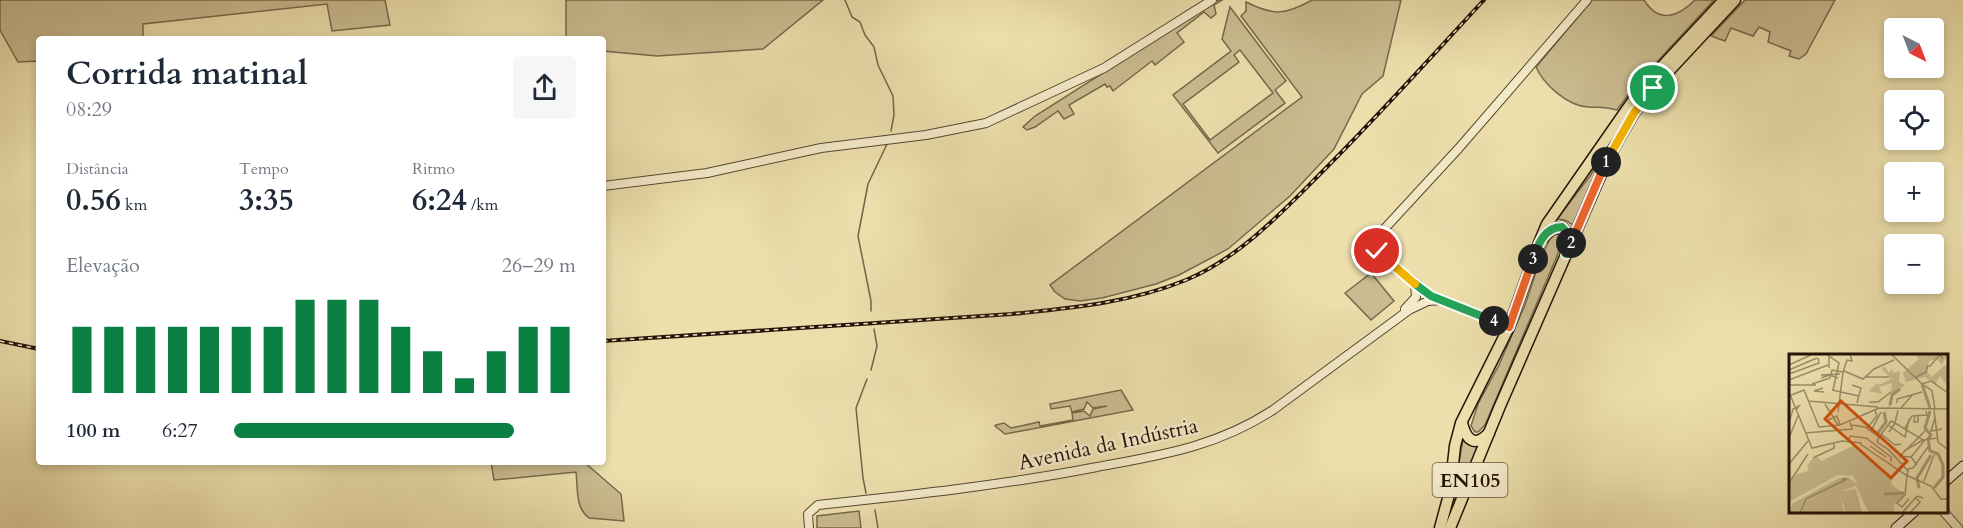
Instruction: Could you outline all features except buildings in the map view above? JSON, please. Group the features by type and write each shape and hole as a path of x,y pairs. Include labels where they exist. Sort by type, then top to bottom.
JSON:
{"main road":[{"name":"EN105","path":"1440,528 1450,490 1455,446 1461,423 1509,327 1539,243 1556,209 1587,169 1627,106 1724,0"},
{"name":"EN105","path":"1450,528 1500,406 1609,156 1634,113 1653,88 1735,0"},
{"path":"1539,243 1550,230 1562,227 1568,234 1566,254"},
{"path":"1461,423 1464,434 1474,441 1483,439 1491,432"},
{"path":"1948,481 1963,466"},
{"path":"1896,528 1913,513"}],"street":[{"path":"606,186 682,177 739,167 821,148 926,135 986,123 1088,76 1212,0"},
{"path":"1509,327 1431,296 1377,251 1374,245 1375,239 1459,148 1587,0"},
{"name":"Avenida da Indústria","path":"1395,319 1416,297 1414,283"},
{"name":"Avenida da Indústria","path":"809,528 808,514 818,505 1013,482 1152,457 1216,440 1244,428 1273,410 1395,319 1419,304 1442,300"},
{"path":"1945,513 1958,528"}],"shaded area":[{"path":"0,0 385,0 390,25 332,31 327,4 143,24 143,36 36,36 36,61 18,62 0,30"},
{"path":"566,0 823,0 763,49 657,56 606,51 606,36 566,36"},
{"path":"1218,0 1222,0 1214,5 1216,14 1211,18 1204,12 1177,33 1184,42 1155,65 1152,61 1113,91 1105,84 1069,105 1074,114 1064,119 1058,111 1035,127 1027,130 1023,127 1035,116"},
{"path":"1312,0 1401,0 1383,76 1362,94 1334,149 1290,196 1228,249 1179,275 1156,284 1102,298 1080,301 1065,299 1055,292 1050,285 1302,97 1241,16 1246,11 1246,2 1264,10 1279,12 1294,9"},
{"path":"1592,0 1644,0 1656,13 1669,15 1682,11 1695,0 1714,0 1634,87 1617,110 1580,106 1565,99 1545,81 1536,67"},
{"path":"1745,0 1835,0 1806,54 1799,59 1789,56 1791,51 1768,42 1770,32 1759,27 1753,36 1731,28 1725,41 1711,36"},
{"path":"1230,7 1286,81 1275,90 1285,103 1218,153 1173,95 1231,51 1222,39","holes":["1240,50 1273,93 1210,140 1183,104 1239,62 1234,55"]},
{"path":"1606,150 1573,225 1565,220 1557,219 1590,176"},
{"path":"1557,233 1563,238 1557,256 1485,425 1475,432 1471,426 1478,404 1499,365 1525,305 1541,257 1550,239"},
{"path":"1371,273 1394,301 1371,320 1345,293"},
{"path":"1121,390 1133,410 1005,434 995,426 1004,423 1011,428 1039,422 1040,426 1073,420 1072,413 1084,411 1090,416 1093,409 1107,406 1093,408 1087,402 1084,409 1072,412 1070,406 1051,409 1050,404"},
{"path":"1463,440 1480,445 1448,522"},
{"path":"492,465 587,465 621,494 624,521 589,518 585,514 579,503 576,472 494,480"},
{"path":"859,511 861,528 817,528 817,516"}],"waterway":[{"path":"845,0 852,17 860,22 865,35 874,47 878,65 893,96 894,115 891,131"},
{"path":"871,311 858,236 868,184 888,142"},
{"path":"871,370 877,346 874,329"},
{"path":"866,493 856,408 867,379"},
{"path":"875,510 878,528"}],"railway":[{"path":"606,341 1034,312 1122,299 1186,280 1225,259 1277,217 1365,128 1484,0"},
{"path":"0,341 36,348"}],"route":[{"path":"1377,251 1431,296 1509,327 1539,243 1550,230 1562,227 1568,234 1569,240 1566,254 1609,156 1634,113 1653,88"}]}
